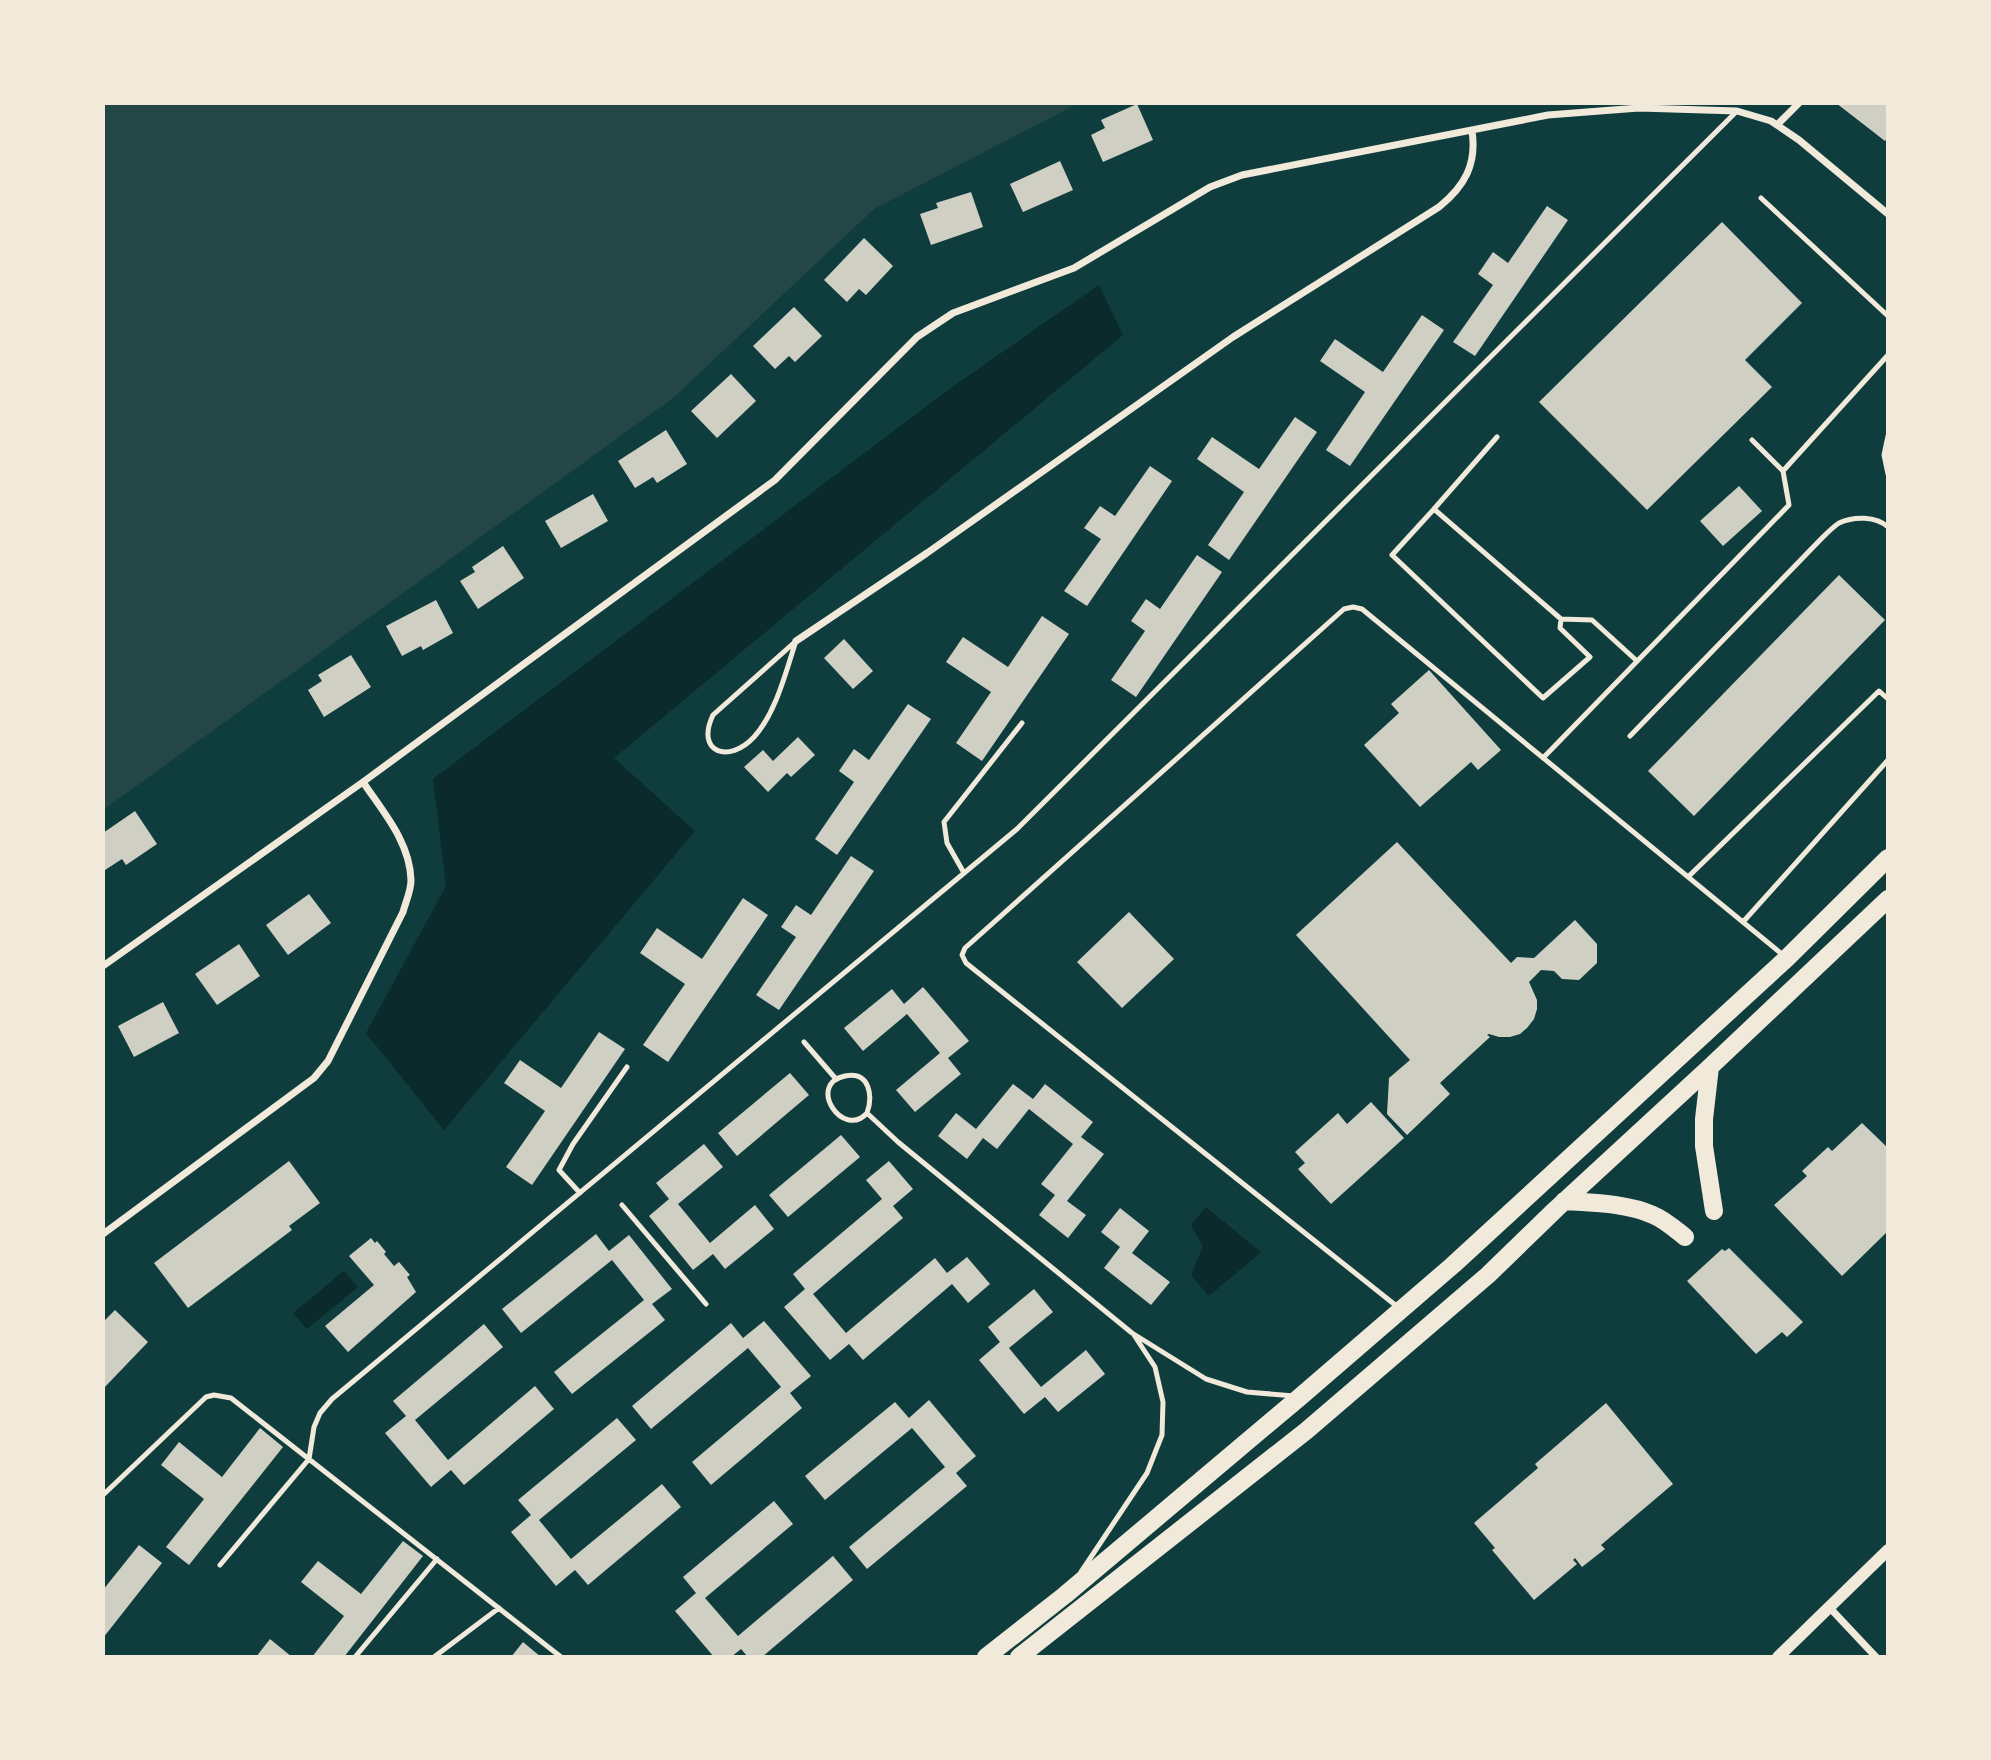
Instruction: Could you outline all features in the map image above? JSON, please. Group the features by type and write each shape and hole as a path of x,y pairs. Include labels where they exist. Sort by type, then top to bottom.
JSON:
{"highway":[{"path":"986,1657 1065,1595 1453,1265 1787,958 1888,858"},
{"path":"1019,1657 1306,1430 1488,1275 1888,899"},
{"path":"1866,919 1888,917"},
{"path":"1710,1067 1704,1146 1714,1211"},
{"path":"1564,1201 1640,1210 1665,1222 1685,1237"}],"street":[{"path":"1777,125 1799,103"},
{"path":"103,966 363,782 775,480 918,337 953,313 1074,268 1210,187 1242,176 1548,116 1639,108 1716,106 1771,121 1799,140 1888,214"},
{"path":"796,641 927,553 1233,337 1439,207 1454,195 1466,177 1474,147 1472,131"},
{"path":"103,1234 314,1078 328,1061 403,912 411,878 398,834 363,782"},
{"path":"1778,1657 1888,1550"},
{"path":"1829,1607 1876,1657"}],"lane":[{"path":"1576,113 1579,103"},
{"path":"220,1565 309,1459 314,1427 320,1413 332,1399 1017,829 1737,110"},
{"path":"1761,198 1888,316"},
{"path":"1783,471 1888,355"},
{"path":"1888,436 1884,455 1888,474"},
{"path":"1497,438 1392,555 1543,698 1590,657 1560,628 1561,619"},
{"path":"1543,758 1789,505 1783,471 1752,440"},
{"path":"1434,509 1561,619 1592,620 1637,661"},
{"path":"1630,736 1839,523 1855,518 1870,519 1883,522 1888,527"},
{"path":"1401,1310 966,963 962,955 965,948 1344,609 1353,607 1362,609 1787,958"},
{"path":"796,641 776,698 757,734 745,746 732,752 714,749 708,731 713,715 796,641"},
{"path":"1688,877 1880,691 1888,699"},
{"path":"964,873 947,843 944,822 1022,723"},
{"path":"1743,922 1888,760"},
{"path":"804,1042 836,1079"},
{"path":"579,1193 559,1170 573,1144 627,1067"},
{"path":"848,1076 860,1078 869,1087 872,1100 867,1113 863,1118 855,1120 844,1119 834,1113 828,1100 828,1090 836,1079 848,1076"},
{"path":"867,1113 898,1142 1132,1333 1206,1379 1247,1392 1300,1397"},
{"path":"622,1205 706,1304"},
{"path":"1065,1595 1147,1473 1162,1435 1163,1402 1155,1367 1132,1333"},
{"path":"103,1494 206,1397 214,1395 231,1398 561,1657"},
{"path":"355,1657 437,1559"},
{"path":"434,1657 499,1608"}],"shaded area":[{"path":"103,103 1079,103 874,209 673,398 103,810"},
{"path":"1099,285 1123,335 614,758 695,831 444,1130 366,1033 446,886 433,779 952,387"},
{"path":"1206,1207 1261,1252 1209,1296 1191,1275 1203,1246 1191,1225"},
{"path":"344,1271 358,1287 307,1329 293,1313"}],"building":[{"path":"1836,103 1884,103 1888,106 1888,137 1885,141"},
{"path":"1137,104 1153,140 1103,162 1091,135 1105,128 1101,120"},
{"path":"1060,161 1073,190 1023,212 1010,184"},
{"path":"971,192 983,227 931,245 920,214 938,208 936,203"},
{"path":"1547,206 1568,220 1475,356 1453,342 1493,285 1478,274 1493,252 1508,263"},
{"path":"1722,222 1802,303 1745,360 1772,387 1647,510 1539,402"},
{"path":"864,238 893,266 866,295 859,289 847,302 824,280"},
{"path":"794,307 822,336 795,362 789,356 775,369 753,346"},
{"path":"1422,315 1444,330 1350,466 1326,450 1365,392 1320,361 1335,339 1383,372"},
{"path":"731,374 756,401 717,438 691,411"},
{"path":"1295,417 1317,432 1229,560 1208,545 1244,492 1197,459 1212,437 1259,469"},
{"path":"666,430 687,464 657,483 653,477 635,488 618,461"},
{"path":"1150,466 1172,481 1087,606 1064,591 1101,539 1084,528 1100,506 1115,516"},
{"path":"1739,486 1762,511 1723,546 1700,521"},
{"path":"593,494 608,521 561,548 545,521"},
{"path":"503,546 524,578 478,609 460,581 475,572 472,567"},
{"path":"1197,555 1222,572 1136,697 1111,680 1145,631 1131,621 1146,599 1160,609"},
{"path":"1839,575 1885,620 1694,816 1648,771"},
{"path":"436,600 453,633 423,650 421,646 402,656 386,626"},
{"path":"1042,616 1069,634 982,761 956,743 991,692 946,662 963,637 1008,667"},
{"path":"844,639 873,671 853,689 824,658"},
{"path":"351,655 371,687 324,717 308,690 322,681 318,675"},
{"path":"1429,670 1501,750 1478,770 1471,762 1420,807 1364,745 1399,713 1391,704"},
{"path":"908,704 931,719 837,855 815,839 854,782 839,771 854,749 869,760"},
{"path":"798,737 815,755 791,777 787,773 768,792 744,767 763,750 773,761"},
{"path":"135,811 157,844 126,865 122,859 105,870 103,833"},
{"path":"1397,842 1511,963 1517,957 1534,958 1575,920 1597,944 1597,963 1579,980 1562,979 1554,971 1541,970 1529,982 1537,1000 1537,1009 1527,1028 1510,1037 1487,1035 1490,1037 1440,1083 1450,1094 1407,1135 1387,1114 1389,1078 1410,1060 1296,935"},
{"path":"851,856 874,871 779,1010 756,995 796,937 781,927 796,905 811,915"},
{"path":"309,894 331,923 288,955 266,925"},
{"path":"743,898 768,915 668,1062 643,1045 685,984 640,953 657,928 702,959"},
{"path":"1129,912 1174,959 1122,1008 1077,962"},
{"path":"239,944 260,976 217,1005 195,974"},
{"path":"923,987 969,1041 948,1058 961,1074 915,1112 896,1090 940,1053 907,1014 863,1051 844,1028 892,989 904,1004"},
{"path":"163,1002 179,1033 134,1057 118,1026"},
{"path":"599,1032 625,1049 532,1185 506,1167 545,1111 504,1083 520,1060 561,1088"},
{"path":"790,1073 809,1095 737,1156 718,1133"},
{"path":"1013,1084 1033,1099 1045,1084 1093,1122 1081,1137 1104,1154 1067,1201 1086,1215 1068,1238 1039,1215 1055,1195 1041,1184 1073,1144 1029,1109 997,1149 983,1138 967,1159 938,1136 956,1113 976,1129"},
{"path":"1371,1102 1404,1138 1331,1204 1298,1169 1305,1163 1295,1152 1338,1113 1347,1124"},
{"path":"1862,1123 1888,1148 1888,1231 1842,1276 1774,1205 1807,1176 1802,1171 1828,1147 1832,1151"},
{"path":"841,1135 860,1157 788,1217 769,1195"},
{"path":"704,1144 723,1167 678,1204 710,1243 755,1205 774,1229 725,1269 713,1254 693,1270 649,1216 669,1199 656,1183"},
{"path":"289,1161 320,1203 289,1226 292,1230 188,1308 154,1263"},
{"path":"889,1161 913,1189 893,1206 903,1218 813,1294 846,1333 935,1258 947,1273 967,1257 990,1284 968,1303 952,1284 863,1360 849,1344 830,1360 784,1307 805,1289 793,1274 882,1199 866,1180"},
{"path":"1120,1208 1149,1231 1132,1253 1170,1282 1151,1305 1104,1268 1120,1247 1101,1232"},
{"path":"596,1234 609,1251 629,1235 672,1289 652,1304 665,1320 572,1394 554,1372 644,1300 612,1260 521,1333 502,1309"},
{"path":"371,1238 375,1243 377,1241 394,1266 399,1262 410,1275 407,1277 416,1292 348,1352 325,1326 374,1285 349,1256"},
{"path":"1729,1248 1803,1322 1787,1337 1782,1332 1756,1354 1687,1281 1722,1249 1725,1251"},
{"path":"1034,1289 1053,1312 1009,1348 1041,1387 1086,1350 1105,1374 1058,1412 1045,1397 1024,1414 979,1360 1000,1342 988,1327"},
{"path":"115,1310 148,1342 103,1389 103,1322"},
{"path":"764,1321 811,1376 790,1393 802,1408 711,1485 692,1462 781,1387 748,1348 651,1429 632,1406 731,1323 743,1338"},
{"path":"484,1324 503,1347 415,1420 448,1460 535,1386 554,1409 464,1485 451,1470 431,1487 385,1433 406,1416 393,1401"},
{"path":"929,1400 976,1456 956,1473 967,1486 867,1569 849,1547 945,1467 912,1428 825,1500 805,1476 895,1402 909,1418"},
{"path":"1606,1403 1673,1484 1601,1545 1605,1549 1582,1567 1575,1558 1573,1560 1577,1564 1534,1600 1492,1550 1495,1548 1474,1523 1538,1468 1535,1464"},
{"path":"617,1418 636,1440 539,1520 571,1559 662,1484 681,1507 588,1585 575,1570 556,1586 511,1532 531,1515 518,1500"},
{"path":"260,1428 283,1447 189,1565 166,1547 204,1499 161,1465 179,1442 222,1477"},
{"path":"774,1501 793,1524 705,1598 738,1636 833,1556 853,1580 762,1657 748,1657 741,1649 731,1657 714,1657 675,1611 696,1593 683,1577"},
{"path":"403,1541 423,1556 344,1657 312,1657 344,1616 301,1582 318,1561 361,1594"},
{"path":"139,1545 162,1563 103,1638 103,1590"},
{"path":"270,1639 292,1657 256,1657"},
{"path":"523,1642 541,1657 511,1657"}]}
